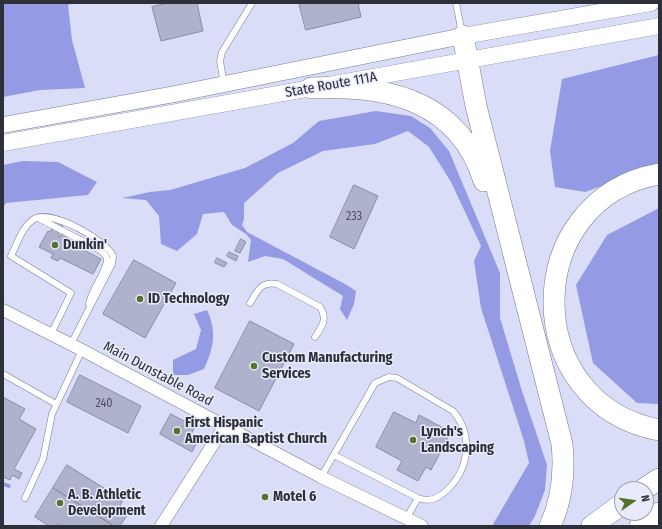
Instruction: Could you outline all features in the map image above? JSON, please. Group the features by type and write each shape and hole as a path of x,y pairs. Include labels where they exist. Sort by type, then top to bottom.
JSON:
{"highway":[{"path":"463,36 476,106 562,444 564,472 560,499 550,526"},
{"path":"311,88 360,88 405,97 439,114 465,141 483,176 549,391"},
{"path":"659,174 638,180 615,191 595,206 584,217 565,248 556,276 553,303 556,330 562,349 581,383 609,410 636,423 659,430"},
{"path":"592,526 614,510"},
{"path":"640,526 659,513"}],"main road":[{"name":"State Route 111A","path":"3,125 224,84 463,36 651,3"},
{"name":"State Route 111A","path":"3,143 659,26"},
{"path":"620,33 659,32"}],"street":[{"name":"Main Dunstable Road","path":"3,310 71,344 224,427 409,522 422,526"},
{"path":"161,526 224,427"}],"lane":[{"path":"224,84 220,61 222,52 252,3"},
{"path":"456,3 463,36"},
{"path":"51,334 71,293 11,256 24,230 31,221 47,216 65,222 110,250 113,256 112,264 71,344"},
{"path":"250,303 263,284 270,283 283,287 320,307 323,311 325,318 323,326 316,337"},
{"path":"25,498 43,459 52,414 82,350"},
{"path":"3,374 56,404"},
{"path":"322,477 334,455 375,383 389,377 397,378 453,412 459,419 465,432 466,458 462,471 454,483 441,495 432,500 418,498 334,455"},
{"path":"409,522 418,498"}],"shaded area":[{"path":"3,3 73,3 68,5 72,40 85,88 40,90 3,97"},
{"path":"659,55 659,165 585,192 555,187 550,151 562,79"},
{"path":"376,111 411,116 430,128 449,151 500,273 500,318 522,391 547,465 545,490 535,516 529,526 492,526 529,463 524,441 481,308 474,261 481,246 451,182 429,147 408,131 375,144 323,151 278,173 244,203 244,219 242,225 247,232 356,291 354,304 347,320 340,309 343,296 283,259 265,256 248,262 251,240 246,234 232,225 224,212 203,214 197,234 177,251 161,244 159,216 146,200 122,198 150,192 170,190 245,168 293,143 319,121"},
{"path":"23,161 58,162 97,182 88,195 6,203 3,208 3,165"},
{"path":"659,208 659,404 637,403 593,363 576,285 607,235"},
{"path":"207,310 212,325 213,340 210,354 204,369 188,375 173,375 173,360 196,349 201,330 194,314"}],"building":[{"path":"168,3 197,3 203,31 161,41 152,7"},
{"path":"299,3 358,3 361,17 306,30"},
{"path":"354,185 378,196 354,249 330,237"},
{"path":"56,221 63,225 58,236 60,237 62,233 74,240 72,244 101,259 93,274 60,258 58,261 51,258 53,254 39,247 48,231 50,232"},
{"path":"241,239 246,242 240,253 235,251"},
{"path":"229,252 238,256 236,261 227,256"},
{"path":"217,258 227,263 224,267 215,263"},
{"name":"ID Technology","path":"134,260 176,283 145,338 103,314"},
{"name":"Custom Manufacturing Services","path":"250,321 294,344 259,411 215,388"},
{"path":"80,375 141,406 128,433 67,402"},
{"path":"3,397 25,409 19,419 36,429 14,469 22,473 19,479 12,475 10,480 3,477"},
{"name":"Lynch's Landscaping","path":"394,412 416,423 419,415 451,432 431,470 426,467 418,481 397,470 402,461 376,447"},
{"name":"First Hispanic American Baptist Church","path":"171,414 195,427 191,434 199,438 192,452 160,434"},
{"path":"67,465 123,500 120,505 130,511 120,526 114,526 53,488"},
{"name":"A. B. Athletic Development","path":"53,488 114,526 62,526 58,523 56,526 49,526 35,517"}],"waterway":[{"path":"3,484 9,486"}],"place":[{"name":"Dunkin'","path":"55,245"},
{"name":"ID Technology","path":"140,299"},
{"name":"Custom Manufacturing Services","path":"254,366"},
{"name":"First Hispanic American Baptist Church","path":"177,431"},
{"name":"Lynch's Landscaping","path":"413,440"},
{"name":"Motel 6","path":"265,497"},
{"name":"A. B. Athletic Development","path":"60,503"}]}
